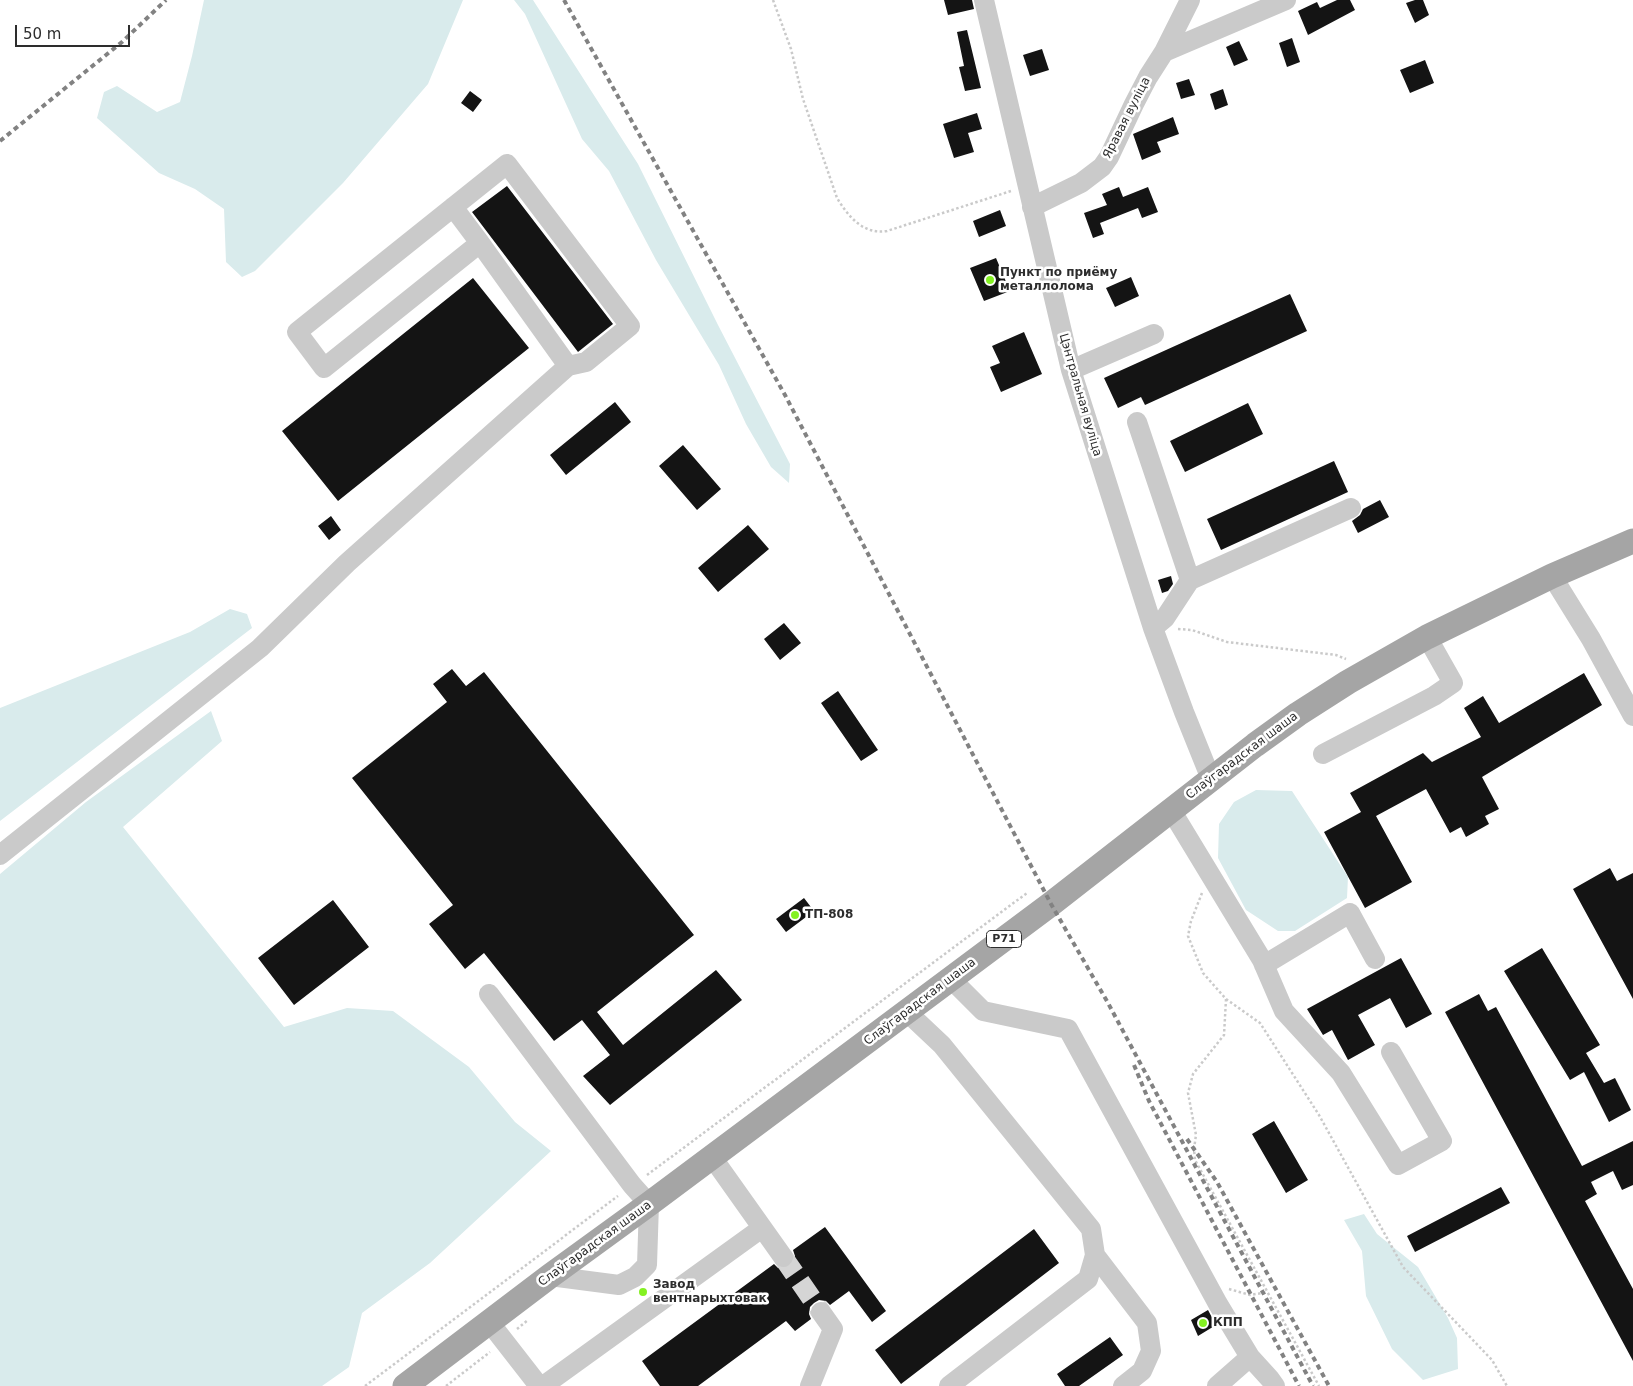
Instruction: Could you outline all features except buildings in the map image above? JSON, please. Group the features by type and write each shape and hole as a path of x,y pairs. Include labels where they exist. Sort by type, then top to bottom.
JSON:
{"main road":[{"name":"Слаўгарадская шаша","path":"405,1386 550,1276 951,979 1298,714 1427,637 1552,576 1633,541"}],"street":[{"name":"Цэнтральная вуліца","path":"984,0 1071,370 1153,628 1211,779"},
{"name":"Яравая вуліца","path":"1032,207 1082,183 1102,167 1109,158 1148,77 1164,52 1190,0"},
{"path":"1164,52 1286,0"},
{"path":"0,855 260,648 347,562 568,366 586,362 630,326 507,164 297,332 324,368 480,243"},
{"path":"452,207 568,366"},
{"path":"1071,370 1154,334"},
{"path":"1137,422 1190,580"},
{"path":"1153,628 1166,618 1190,580 1351,508"},
{"path":"1552,576 1591,639 1633,716"},
{"path":"1323,754 1434,696 1453,683 1427,637"},
{"path":"1171,810 1264,965 1284,1011 1341,1072 1398,1165 1442,1141 1391,1052"},
{"path":"1264,965 1350,913 1375,959"},
{"path":"951,979 983,1010 1068,1029 1206,1282 1250,1356 1270,1378 1274,1386"},
{"path":"489,994 632,1185 649,1204 647,1265 635,1277 620,1285 550,1276"},
{"path":"907,1012 942,1046 1092,1229 1095,1255 1088,1279 949,1386"},
{"path":"712,1157 783,1257"},
{"path":"490,1323 541,1386 762,1228"},
{"path":"1095,1255 1147,1323 1151,1351 1142,1371 1123,1386"},
{"path":"810,1386 833,1329 821,1312"},
{"path":"1217,1386 1250,1356"}],"path":[{"path":"773,0 790,49 803,99 837,198 858,224 873,231 887,231 1027,186"},
{"path":"1153,628 1192,630 1227,642 1336,656 1371,669"},
{"path":"1210,874 1191,921 1188,936 1202,973 1226,999 1260,1023 1319,1115 1403,1267 1492,1360 1507,1386"},
{"path":"365,1386 632,1185 1027,893"},
{"path":"1226,999 1224,1035 1193,1074 1188,1093 1196,1135 1195,1160 1320,1386"},
{"path":"1206,1282 1250,1295 1268,1292"}],"shaded area":[{"path":"204,0 463,0 428,84 343,183 255,271 242,277 226,262 224,209 195,189 159,173 97,118 104,92 117,86 157,112 180,102"},
{"path":"514,0 533,0 638,164 790,464 789,483 771,467 746,424 719,365 656,260 609,171 582,139 525,14"},
{"path":"230,609 247,614 252,628 0,821 0,708 190,632"},
{"path":"211,711 222,741 123,827 284,1027 347,1008 393,1011 469,1067 515,1122 551,1151 430,1263 362,1313 349,1367 322,1386 0,1386 0,874 86,802"},
{"path":"1256,790 1292,791 1348,877 1347,898 1295,931 1278,931 1246,910 1218,858 1219,824 1234,802"},
{"path":"1364,1214 1377,1234 1418,1267 1448,1318 1457,1338 1458,1369 1423,1380 1392,1349 1366,1296 1362,1251 1344,1220"}],"tunnel":[{"path":"783,1257 821,1312"}],"railway":[{"path":"0,141 122,42 166,0"},
{"path":"564,0 785,395 1051,904 1108,1003 1313,1386"},
{"path":"1134,1065 1149,1101 1299,1386"},
{"path":"1187,1139 1217,1182 1329,1386"}],"place":[{"name":"Пункт по приёму металлолома","path":"990,280"},
{"name":"ТП-808","path":"795,915"},
{"name":"Завод вентнарыхтовак","path":"643,1292"},
{"name":"КПП","path":"1203,1323"}]}
